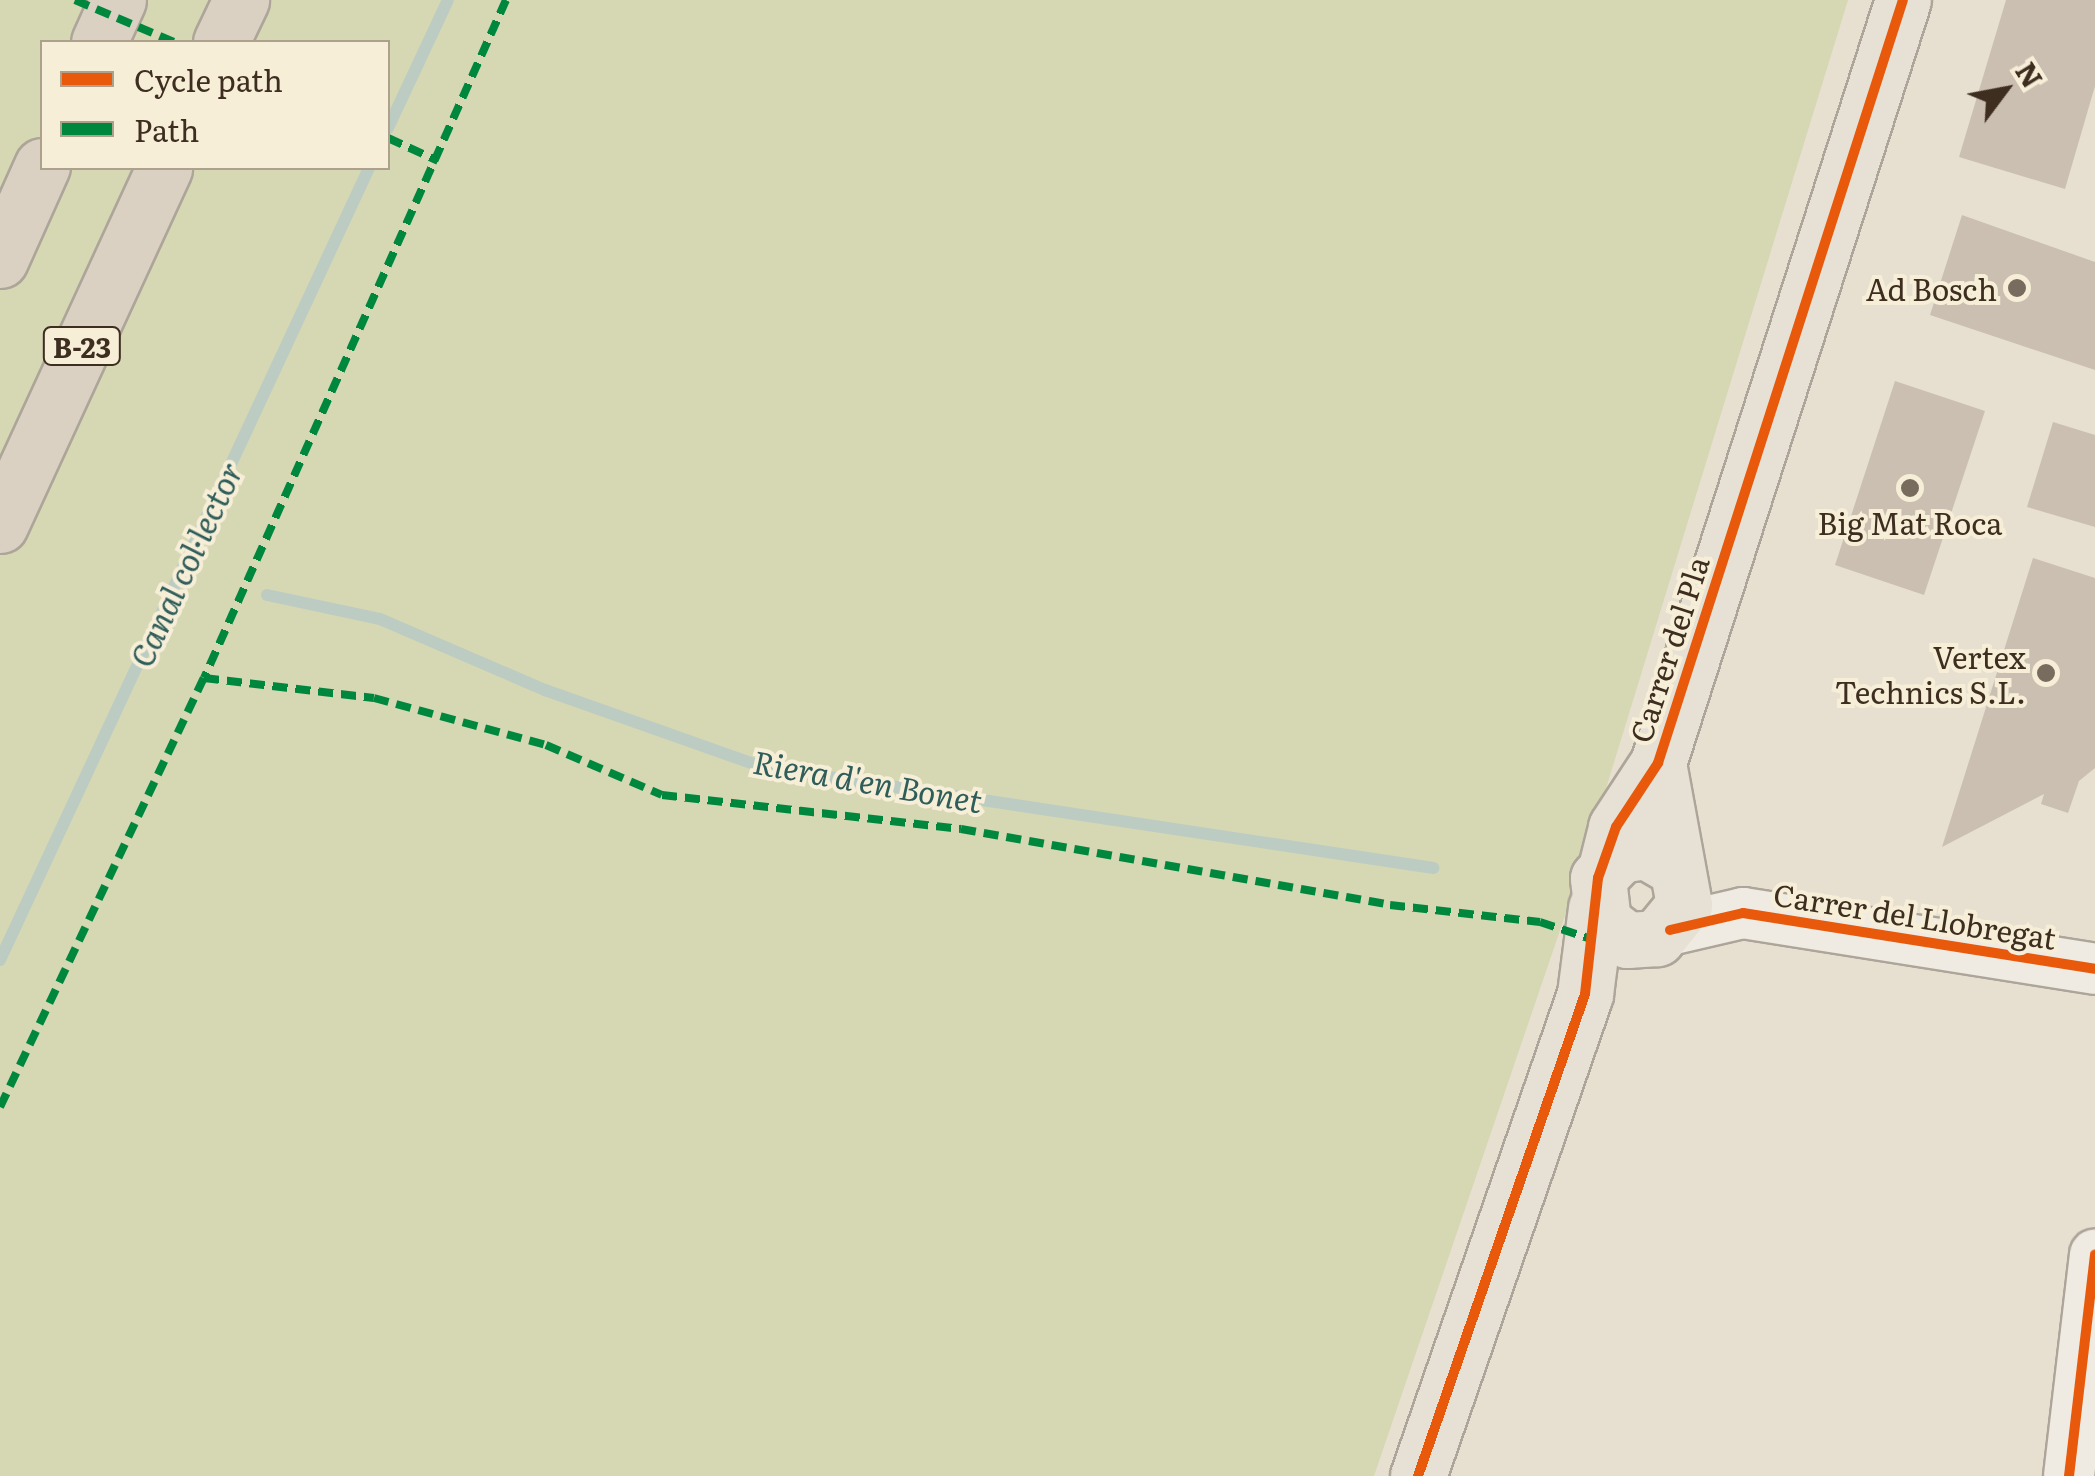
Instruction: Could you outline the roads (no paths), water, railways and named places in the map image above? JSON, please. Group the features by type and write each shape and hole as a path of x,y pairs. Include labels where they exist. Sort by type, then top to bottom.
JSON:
{"highway":[{"path":"99,40 118,0"},
{"path":"222,40 241,0"},
{"path":"0,260 40,170"},
{"name":"B-23","path":"0,524 163,170"}],"main road":[{"name":"Carrer del Pla","path":"1418,1476 1585,994 1616,827 1658,763 1903,0"},
{"name":"Carrer del Pla","path":"1585,994 1656,936 1684,905 1658,763"},
{"path":"1656,936 1613,933 1602,886 1646,851 1676,868"}],"street":[{"name":"Carrer del Llobregat","path":"1676,868 1710,882 1743,913"},
{"name":"Carrer del Llobregat","path":"1656,936 1743,913 2095,969"},
{"path":"2069,1476 2095,1255"}],"waterway":[{"name":"Canal col·lector","path":"390,124 448,0"},
{"name":"Canal col·lector","path":"0,960 368,170"},
{"name":"Riera d'en Bonet","path":"267,595 380,619 545,690 763,767 1433,868"}],"place":[{"name":"Ad Bosch","path":"2017,288"},
{"name":"Big Mat Roca","path":"1910,488"},
{"name":"Vertex Technics S.L.","path":"2046,673"}]}
